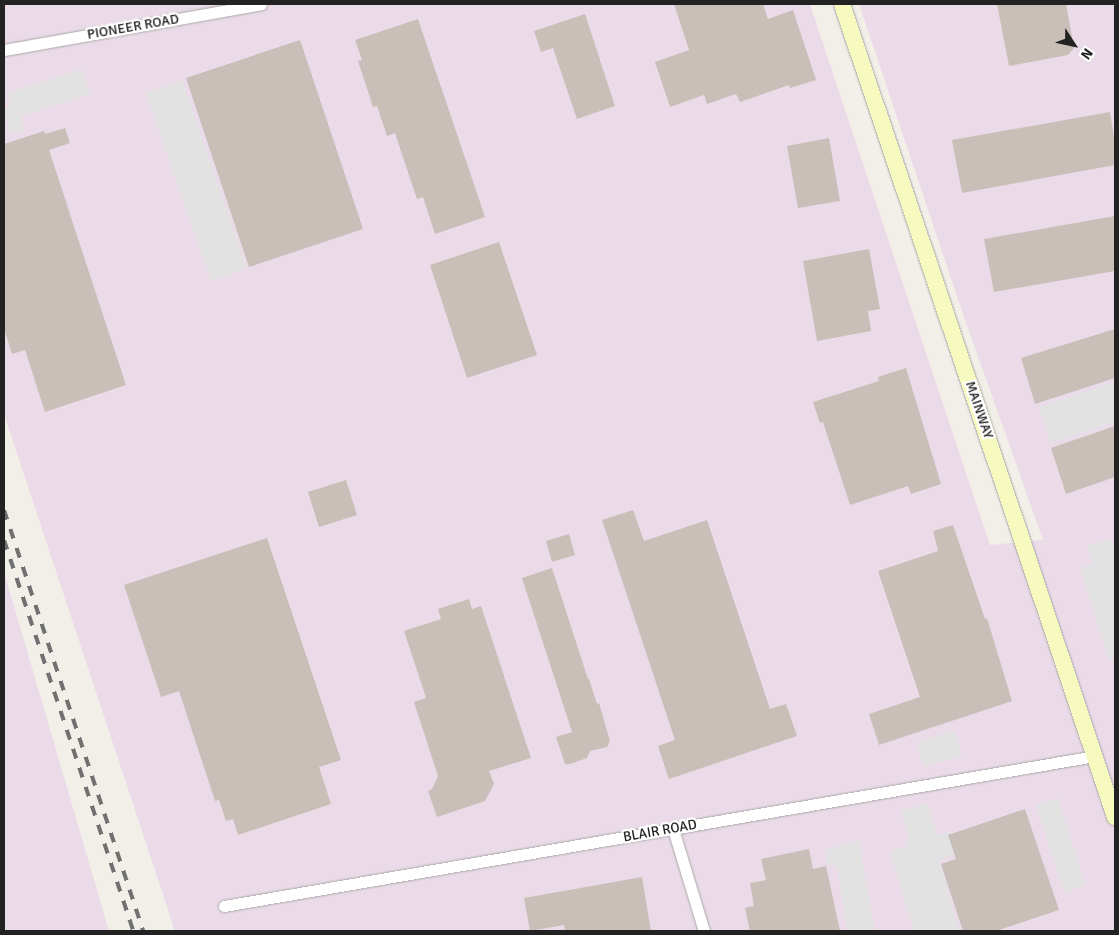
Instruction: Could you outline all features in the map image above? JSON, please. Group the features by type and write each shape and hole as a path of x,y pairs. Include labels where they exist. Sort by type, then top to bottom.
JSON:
{"street":[{"name":"PIONEER ROAD","path":"4,50 261,4"},
{"name":"MAINWAY","path":"842,4 1115,817"},
{"name":"BLAIR ROAD","path":"224,906 1095,756"},
{"path":"673,829 704,931"}],"shaded area":[{"path":"4,4 810,4 990,545 1043,540 963,314 859,4 1115,4 1115,931 175,931 4,414"},
{"path":"82,69 90,94 21,116 24,130 10,134 4,113 4,108 11,106 7,93"},
{"path":"182,80 247,268 211,281 146,93"},
{"path":"1115,382 1115,422 1051,443 1039,407"},
{"path":"1111,539 1115,553 1115,658 1109,660 1080,568 1093,563 1087,546"},
{"path":"4,572 109,931 4,931"},
{"path":"954,730 962,755 924,767 916,743"},
{"path":"1058,798 1085,885 1064,892 1036,805"},
{"path":"928,803 937,835 948,832 954,855 939,860 959,931 914,931 890,851 906,847 908,837 901,811"},
{"path":"859,841 875,931 847,931 837,866 827,865 825,850"}],"building":[{"path":"674,4 763,4 768,19 793,10 816,80 790,88 789,85 740,102 736,94 707,104 704,95 670,107 655,62 689,50"},
{"path":"997,4 1066,4 1074,48 1068,55 1009,66"},
{"path":"585,14 615,106 577,119 553,48 541,52 534,31"},
{"path":"418,19 485,217 435,234 423,197 417,199 395,133 387,136 377,106 373,107 358,61 362,60 355,40"},
{"path":"300,40 363,229 249,267 186,78"},
{"path":"1110,112 1115,143 1115,165 962,193 952,140"},
{"path":"65,128 70,143 49,150 126,385 45,412 25,350 12,354 4,328 4,144 44,131 45,134"},
{"path":"829,138 840,201 798,208 787,146"},
{"path":"1115,216 1115,271 994,292 984,239"},
{"path":"499,242 537,355 467,378 430,265"},
{"path":"869,249 880,309 868,311 871,331 817,341 803,261"},
{"path":"1115,329 1115,378 1035,404 1021,358"},
{"path":"906,368 941,484 911,494 908,486 850,505 823,422 820,423 813,402 879,381 878,377"},
{"path":"1115,426 1115,477 1066,494 1051,448"},
{"path":"346,480 357,515 319,527 308,492"},
{"path":"633,510 644,541 707,520 770,709 786,704 797,736 669,779 658,746 675,740 602,520"},
{"path":"953,525 985,619 987,618 1012,701 879,745 869,714 920,697 878,571 938,551 933,531"},
{"path":"569,534 575,555 552,562 546,541"},
{"path":"267,538 341,760 319,767 331,804 238,835 233,819 226,821 219,800 215,801 179,691 161,697 124,585"},
{"path":"552,568 588,679 597,704 599,703 610,741 607,747 590,751 587,758 570,764 565,764 556,737 572,732 522,578"},
{"path":"469,599 472,609 481,606 531,758 489,771 494,784 485,801 437,817 428,791 432,789 438,776 414,702 426,698 404,631 441,619 438,609"},
{"path":"1025,809 1059,910 996,931 963,931 941,864 956,859 948,835"},
{"path":"809,849 813,869 826,866 840,931 750,931 745,908 754,906 750,883 766,880 761,859"},
{"path":"642,877 651,931 565,931 564,925 530,931 524,898"}],"railway":[{"path":"4,510 143,931"},
{"path":"4,540 133,931"}]}
